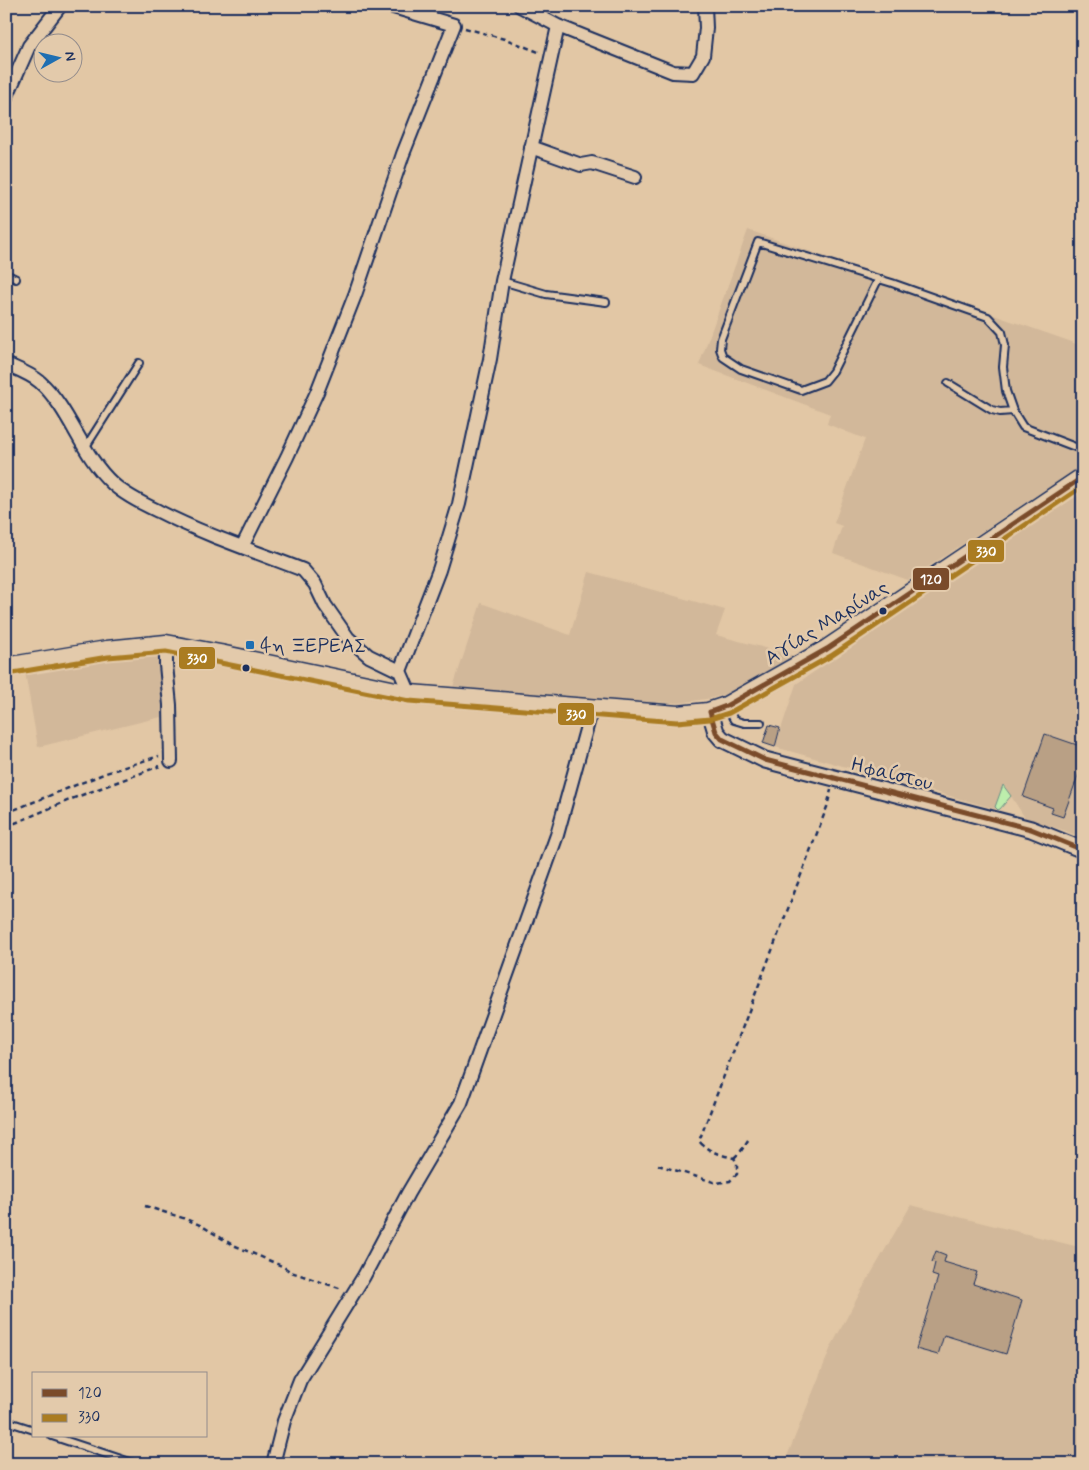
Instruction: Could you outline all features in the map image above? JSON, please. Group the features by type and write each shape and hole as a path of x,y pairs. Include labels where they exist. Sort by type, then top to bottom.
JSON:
{"main road":[{"name":"Αγίας Μαρίνας","path":"6,667 108,650 166,644 410,694 678,715 718,709 827,650 1083,477"}],"street":[{"path":"6,98 29,46 60,6"},
{"path":"242,547 317,392 355,295 403,154 454,24 390,6"},
{"path":"520,6 558,26 673,72 693,73 702,56 706,28 705,6"},
{"path":"400,671 439,570 459,504 490,359 502,281 558,26"},
{"path":"531,147 581,165 592,163 635,177"},
{"path":"6,364 38,380 53,395 84,449 113,484 144,504 191,528 303,570 315,584 325,605 348,638 369,656 400,671 410,694"},
{"path":"166,644 171,758"},
{"path":"273,1464 284,1421 300,1380 353,1292 461,1103 557,835 592,708"},
{"name":"Ηφαίστου","path":"718,709 716,732 722,739 729,744 771,762 1031,829 1083,850"}],"lane":[{"path":"878,280 826,381 801,390 741,369 723,357 720,349 720,339 758,242 878,280 988,317 1002,332 1005,345 1003,367 1006,390 1013,411 1023,428 1083,450"},
{"path":"6,274 16,279"},
{"path":"502,281 546,294 606,302"},
{"path":"84,449 139,363"},
{"path":"948,383 992,410 1000,412 1013,411"},
{"path":"718,709 734,720 744,723 761,723"},
{"path":"6,1421 32,1429"},
{"path":"58,1438 136,1464"}],"path":[{"path":"454,24 508,40 551,57"},
{"path":"6,813 106,773 148,759 171,758"},
{"path":"6,827 171,758"},
{"path":"658,1165 717,1184 730,1181 737,1174 737,1163 734,1158 718,1154 702,1145 699,1141 827,807 832,778"},
{"path":"734,1158 750,1137"},
{"path":"144,1206 202,1226 231,1244 282,1266 291,1272 353,1292"}],"shaded area":[{"path":"748,230 1072,342 1083,348 1083,466 908,580 833,553 842,526 834,523 865,439 827,424 830,414 699,365"},
{"path":"1083,492 1083,839 1066,831 1025,818 1004,785 996,809 775,747 796,684"},
{"path":"589,572 725,610 716,635 795,656 734,692 680,703 453,687 481,603 570,635"},
{"path":"140,655 163,655 169,715 38,747 25,672"},
{"path":"911,1205 1083,1248 1083,1464 784,1464 831,1347"}],"green space":[{"path":"1003,785 1011,796 998,810 995,807"}],"building":[{"path":"769,725 780,728 775,747 763,743"},
{"path":"1045,734 1083,747 1083,762 1063,817 1051,813 1053,808 1023,797"},
{"path":"936,1251 946,1255 944,1262 977,1272 973,1284 1022,1300 1006,1354 944,1335 938,1355 916,1349 938,1277 932,1275 935,1263 932,1262"}],"transit line":[{"name":"120","path":"710,712 726,706 827,649 1083,477"},
{"name":"330","path":"7,674 108,657 166,652 409,701 677,722 710,719 729,713 831,656 1083,486"},
{"name":"120","path":"710,712 716,732 722,739 765,760 1031,829 1083,850"}],"place":[{"name":"4η ΞΕΡΕΑΣ","path":"250,645"}]}
